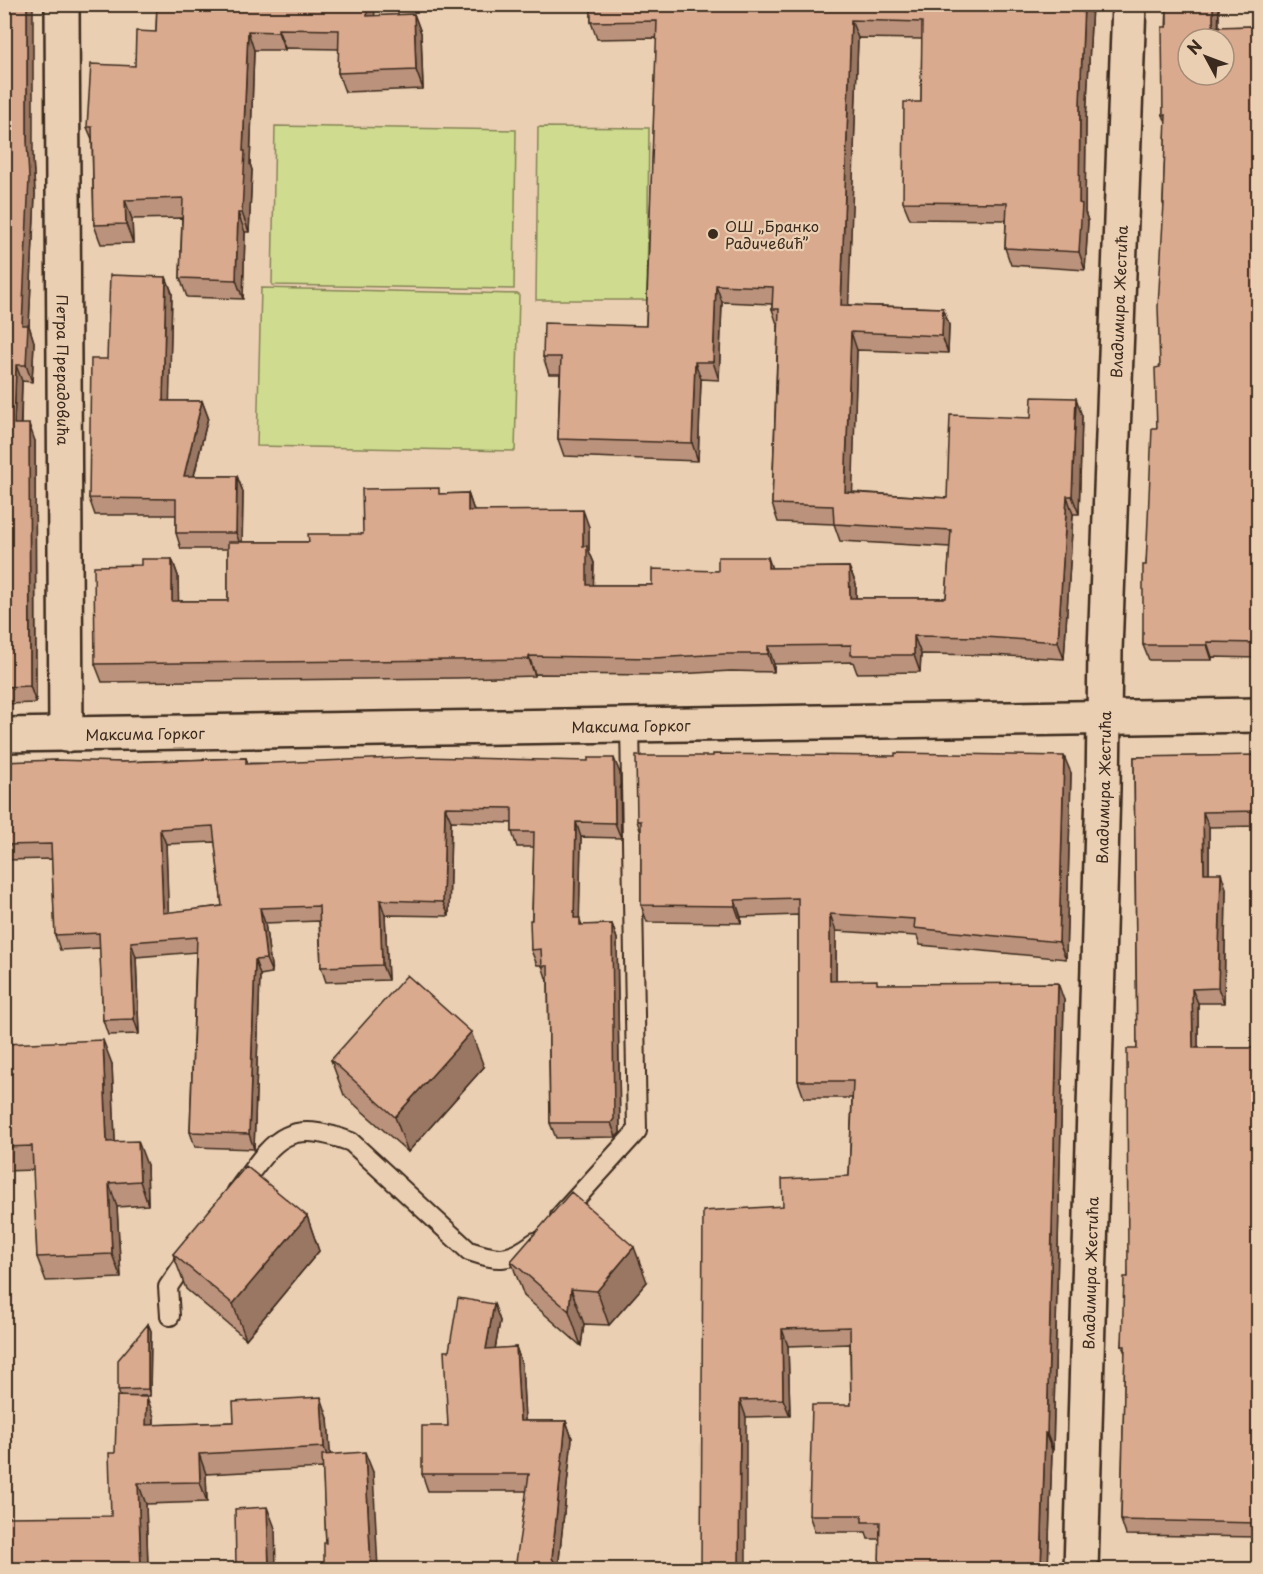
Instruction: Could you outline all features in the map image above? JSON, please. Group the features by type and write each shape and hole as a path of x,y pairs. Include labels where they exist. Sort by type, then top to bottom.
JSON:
{"street":[{"name":"Петра Прерадовића","path":"62,4 66,735"},
{"name":"Владимира Жестића","path":"1081,1569 1103,799 1103,717 1129,4"},
{"name":"Максима Горког","path":"4,735 1258,715"}],"lane":[{"path":"229,1201 270,1147 293,1132 326,1132 351,1142 469,1251 494,1259 518,1255 542,1237 637,1131 630,725"},
{"path":"170,1316 168,1287 202,1237"}],"green space":[{"path":"275,126 516,130 514,289 272,285"},
{"path":"538,127 649,128 647,300 536,300"},
{"path":"261,288 519,294 515,451 257,446"}],"building":[{"path":"4,4 27,4 29,178 22,325 28,325 26,365 16,365 14,424 29,424 30,686 4,687"},
{"path":"157,4 367,4 367,16 414,14 416,70 338,73 339,30 248,31 243,151 245,151 242,213 238,213 236,280 180,278 183,198 125,200 126,224 94,225 92,127 87,127 91,64 135,66 136,31 156,32"},
{"path":"591,4 1084,4 1079,203 1082,204 1079,252 1005,248 1007,203 903,202 904,102 921,102 922,22 851,20 841,305 943,308 942,336 851,332 845,492 947,498 950,415 1031,418 1032,397 1076,398 1072,496 1067,496 1058,642 984,637 914,636 914,655 851,655 851,645 768,646 768,654 654,658 529,656 529,659 95,664 94,566 141,565 141,559 172,559 172,601 228,601 228,542 309,542 308,534 363,534 362,489 439,488 439,494 468,493 468,511 583,510 583,546 587,546 587,585 652,585 652,569 718,571 718,557 768,557 768,568 849,567 850,598 946,598 951,530 834,524 833,506 772,504 779,309 772,309 773,287 716,285 713,362 695,362 692,443 558,439 561,357 543,357 544,323 646,326 657,21 591,22"},
{"path":"1167,4 1213,4 1213,27 1258,26 1258,643 1207,642 1207,645 1143,645 1143,565 1146,565 1152,428 1157,428 1155,368 1160,367 1158,307 1166,115 1163,115 1162,27 1167,27"},
{"path":"110,275 166,277 163,401 202,401 184,476 237,476 236,533 176,533 176,499 89,498 91,359 107,359"},
{"path":"895,753 1064,756 1059,942 914,928 915,919 830,914 830,981 877,980 877,984 1058,983 1047,1434 1045,1433 1041,1569 879,1569 880,1522 862,1522 862,1515 809,1515 812,1405 851,1405 850,1327 782,1329 783,1399 740,1400 739,1569 701,1569 703,1211 783,1206 782,1179 849,1176 853,1081 798,1081 798,898 735,900 735,906 641,905 641,821 637,821 636,756 713,756 713,754 895,756"},
{"path":"1258,755 1258,811 1203,812 1204,873 1221,873 1218,988 1192,989 1193,1048 1258,1048 1258,1523 1121,1520 1125,1346 1122,1346 1124,1277 1128,1277 1127,1049 1137,1049 1134,757"},
{"path":"421,757 588,761 588,758 614,758 615,823 576,822 574,918 580,918 580,925 612,924 614,1119 611,1123 550,1123 548,966 542,966 541,949 531,950 534,832 512,832 512,808 445,807 443,902 380,900 382,965 321,967 319,906 260,908 266,959 255,960 249,1134 190,1132 197,937 131,942 134,1019 103,1020 99,933 55,935 51,844 4,845 4,762 55,760 122,762 246,758 246,764","holes":["213,826 222,906 163,913 160,829"]},
{"path":"407,975 471,1032 395,1117 331,1060"},
{"path":"103,1040 107,1142 138,1141 140,1181 109,1183 112,1254 37,1257 32,1146 4,1147 4,1044"},
{"path":"246,1166 307,1216 233,1304 173,1254"},
{"path":"571,1192 634,1247 597,1291 571,1289 569,1311 511,1261"},
{"path":"458,1298 494,1304 486,1349 516,1347 520,1421 566,1421 552,1558 558,1569 515,1569 529,1474 422,1474 422,1426 448,1426 444,1351 449,1351"},
{"path":"148,1324 148,1389 118,1390 118,1360"},
{"path":"117,1396 147,1397 146,1425 234,1422 233,1402 321,1397 324,1447 199,1454 200,1482 138,1483 141,1569 4,1569 4,1517 111,1516 109,1453 115,1453"},
{"path":"365,1452 371,1569 324,1569 324,1543 326,1543 322,1455"},
{"path":"267,1507 269,1569 198,1569 198,1567 236,1566 235,1509"}],"place":[{"name":"ОШ „Бранко Радичевић”","path":"713,234"}]}
